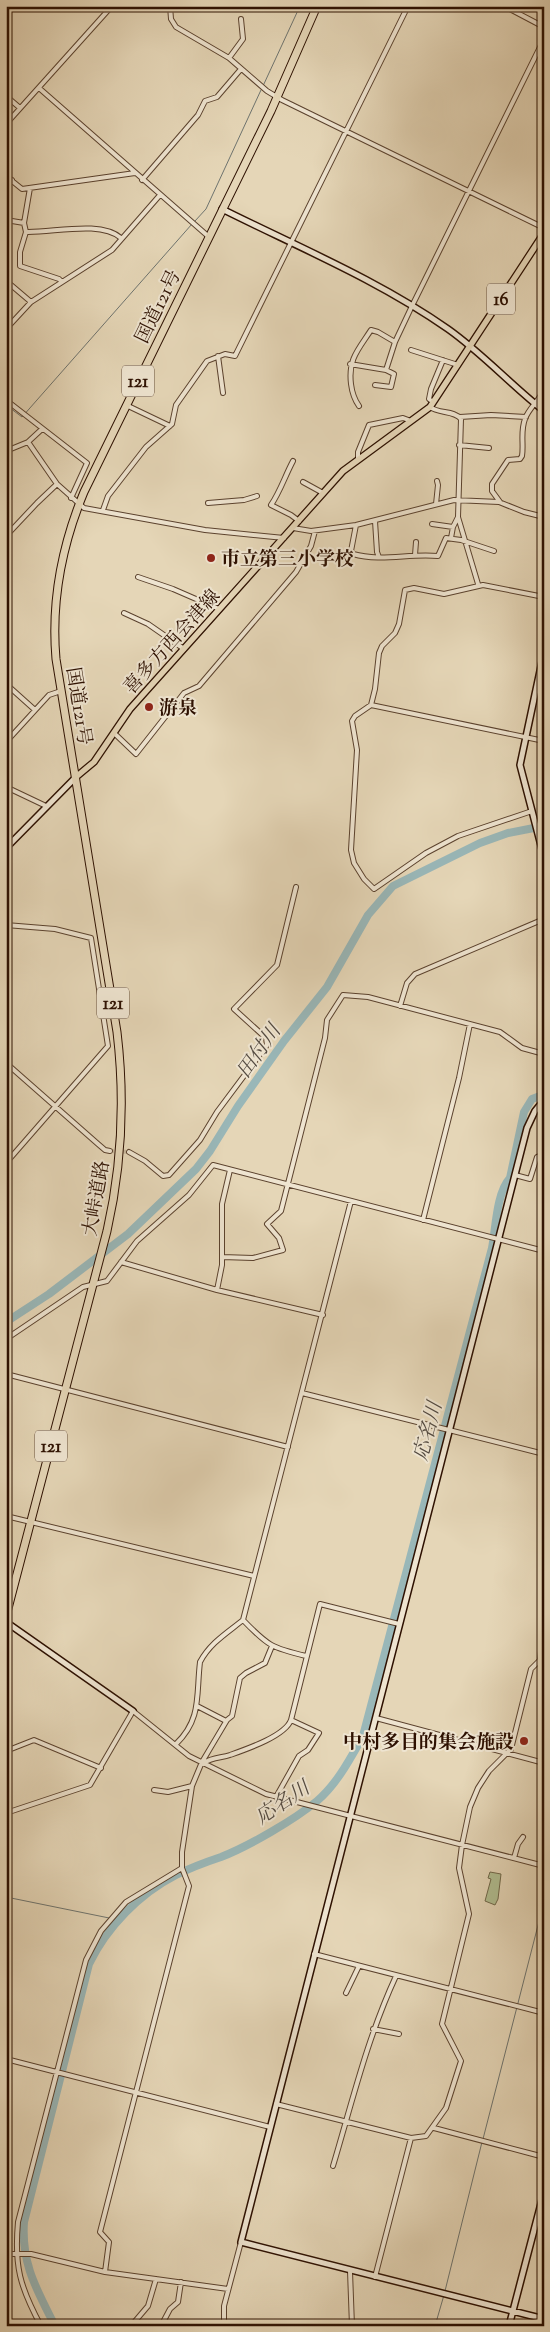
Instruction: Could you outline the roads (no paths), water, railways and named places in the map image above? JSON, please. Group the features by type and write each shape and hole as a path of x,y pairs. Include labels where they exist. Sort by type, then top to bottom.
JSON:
{"highway":[{"name":"国道121号","path":"76,777 55,648 57,592 64,547 78,504 278,98 317,6"},
{"name":"大峠道路","path":"6,1616 107,1231 116,1188 121,1137 120,1057 76,777"}],"main road":[{"name":"喜多方西会津線","path":"76,777 94,762 130,709 343,471 431,405 544,234"}],"street":[{"path":"6,124 112,6"},
{"path":"170,6 171,19 176,27 229,58 241,70 278,98 544,228"},
{"path":"103,510 108,496 146,447 170,426 175,408 180,399 207,361 225,354 235,356 345,130 408,6"},
{"path":"504,6 544,27"},
{"path":"229,58 243,39 241,19"},
{"path":"386,370 395,342 412,306 544,38"},
{"path":"142,180 194,121 205,101 217,97 241,70"},
{"path":"38,88 209,237"},
{"path":"6,96 20,108"},
{"path":"6,176 22,188 30,188 134,173"},
{"path":"6,186 12,180"},
{"path":"30,188 24,223 26,232 20,252 20,266 59,278 62,282"},
{"path":"6,329 32,302 108,253 160,196"},
{"path":"222,209 370,281 412,306 471,347 544,411"},
{"path":"6,220 24,223"},
{"path":"26,232 98,230 111,232 122,238"},
{"path":"10,285 32,302"},
{"path":"359,406 352,391 350,364 371,330 395,342"},
{"path":"411,350 458,365"},
{"path":"218,356 223,393"},
{"path":"442,360 429,399 437,412 460,417 491,415 526,417"},
{"path":"350,364 386,370 394,374 392,386 374,384"},
{"path":"500,502 493,492 492,484 508,460 520,459 522,456 522,435 526,417 541,396 544,388"},
{"path":"6,400 87,463 71,498"},
{"path":"126,405 170,426"},
{"path":"460,417 458,517 478,584"},
{"path":"358,459 358,452 369,426 403,418 411,421"},
{"path":"6,451 28,442 42,429"},
{"path":"28,442 57,484 84,508 205,530 284,538"},
{"path":"459,445 489,448"},
{"path":"293,461 280,484 279,493 271,505 291,514 299,521"},
{"path":"436,504 437,480"},
{"path":"303,482 325,493"},
{"path":"6,536 57,484"},
{"path":"208,503 244,500 257,496"},
{"path":"293,528 315,531 356,525 436,504 459,500 500,502 524,512 544,517"},
{"path":"450,538 458,517"},
{"path":"375,521 379,557"},
{"path":"432,524 453,526"},
{"path":"356,525 351,551 353,554 379,557 438,556 444,539 450,538 494,551"},
{"path":"114,733 136,754 184,693 199,686 296,572 311,546 315,531"},
{"path":"415,555 416,542"},
{"path":"138,577 173,589 219,609"},
{"path":"532,811 458,836 426,853 374,890 354,863 351,850 357,750 352,721 355,716 371,705 375,689 379,653 382,646 395,633 399,624 404,590 414,588 444,594 478,584 544,597"},
{"path":"124,613 148,624 184,649"},
{"path":"544,652 520,765 544,857"},
{"path":"6,684 35,710"},
{"path":"6,742 49,695 61,691"},
{"path":"371,705 544,741"},
{"path":"6,848 76,777"},
{"path":"6,788 46,806"},
{"path":"129,1152 146,1161 161,1175 165,1177 169,1175 200,1140 217,1112 267,1045 266,1038 234,1009 277,965 296,887"},
{"path":"400,1006 408,984 415,974 544,919"},
{"path":"6,925 55,928 91,938 108,1046 6,1163"},
{"path":"222,1257 253,1258 283,1250 279,1238 267,1224 279,1214 325,1038 326,1024 335,1005 346,994 500,1032 522,1048 544,1054"},
{"path":"422,1220 459,1078 470,1024"},
{"path":"6,1062 105,1150 110,1151"},
{"path":"224,2326 228,2289 376,1718 448,1430 500,1239 528,1124 544,1100"},
{"path":"515,1176 530,1179 536,1159 544,1154"},
{"path":"6,1339 83,1286 107,1281 137,1241 189,1195 210,1167 215,1165 544,1251"},
{"path":"217,1290 222,1257 222,1204 230,1170"},
{"path":"176,1744 188,1732 197,1706 200,1662 216,1641 244,1620 351,1201"},
{"path":"121,1262 217,1290 322,1315"},
{"path":"6,1374 288,1446"},
{"path":"302,1393 544,1454"},
{"path":"6,1516 254,1576"},
{"path":"203,1762 230,1755 284,1730 291,1720 320,1604 398,1624"},
{"path":"244,1620 266,1643 306,1656"},
{"path":"6,1622 133,1711 189,1756 276,1797 544,1866"},
{"path":"276,2104 411,2138 426,2136 434,2128 446,2108 461,2061 442,2024 469,1914 460,1868 462,1845 470,1807 478,1788 500,1759 508,1753 531,1668 540,1660 544,1624"},
{"path":"105,2272 109,2242 100,2232 189,1886 188,1879 183,1870 183,1843 192,1786 226,1721 232,1716 240,1678 246,1672 265,1663 272,1646"},
{"path":"197,1706 226,1721"},
{"path":"6,1813 90,1785 133,1711"},
{"path":"376,1718 544,1763"},
{"path":"276,1797 295,1761 308,1750 320,1733 291,1720"},
{"path":"6,1751 34,1740 101,1768"},
{"path":"154,1790 168,1792 192,1786"},
{"path":"514,1858 518,1844 523,1836"},
{"path":"41,2326 23,2287 17,2254 18,2222 86,1960 101,1931 112,1916 131,1898 183,1870"},
{"path":"314,1954 544,2013"},
{"path":"346,1993 358,1966"},
{"path":"334,2166 373,2029 396,1976"},
{"path":"373,2029 399,2034"},
{"path":"6,2059 270,2127"},
{"path":"434,2128 544,2157"},
{"path":"375,2277 411,2138"},
{"path":"510,2326 544,2192"},
{"path":"241,2242 544,2319"},
{"path":"6,2254 27,2254 105,2272 228,2289"},
{"path":"350,2271 352,2326"},
{"path":"131,2326 148,2306 156,2279"},
{"path":"161,2326 170,2309 178,2302 181,2282"}],"waterway":[{"path":"263,86 300,6"},
{"path":"195,221 206,209 261,90"},
{"path":"6,405 22,417 192,224"},
{"name":"田付川","path":"6,1322 49,1294 128,1234 196,1169 284,1041 327,987 368,915 393,886 480,843 508,833 544,826"},
{"name":"応名川","path":"55,2326 36,2288 28,2264 25,2251 24,2222 89,1964 105,1937 125,1913 149,1892 181,1872 221,1857 258,1839 317,1801 337,1779 363,1736 492,1248 499,1202 505,1185 510,1178 524,1112 532,1099 540,1096 544,1091"},
{"path":"6,1897 119,1920"},
{"path":"483,2139 544,1902"},
{"path":"445,2291 482,2142"},
{"path":"435,2326 444,2295"}],"tunnel":[{"path":"110,1151 129,1152"}],"place":[{"name":"市立第三小学校","path":"211,558"},
{"name":"游泉","path":"149,707"},
{"name":"中村多目的集会施設","path":"524,1741"}]}
